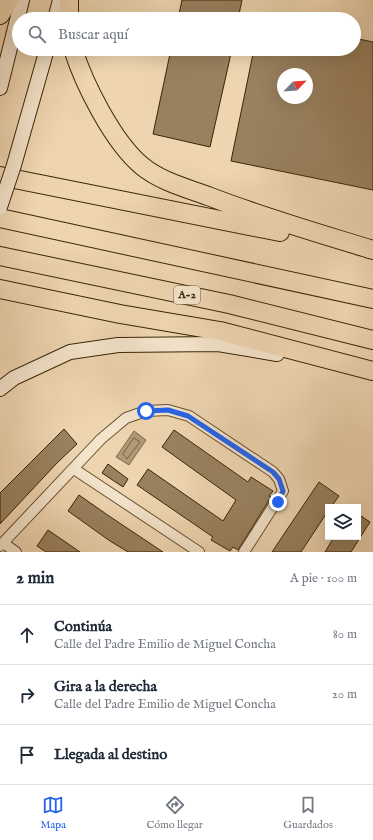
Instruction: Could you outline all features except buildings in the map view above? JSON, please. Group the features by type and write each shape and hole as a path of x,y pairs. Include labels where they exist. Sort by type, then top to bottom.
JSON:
{"highway":[{"path":"0,16 9,0"},
{"path":"69,0 70,12"},
{"path":"75,56 80,72 113,133 142,166 168,182 242,209 373,251"},
{"path":"7,170 373,251"},
{"path":"0,218 373,299"},
{"name":"A-2","path":"0,256 229,304 373,340"},
{"path":"0,289 120,314 220,331 365,369"}],"street":[{"path":"19,12 22,0"},
{"path":"57,12 60,0"},
{"path":"0,88 12,40"},
{"path":"0,206 7,170 45,56"},
{"path":"0,389 14,378 70,352 118,345 218,344 365,369"},
{"path":"16,552 1,545 101,440 126,418 146,411 168,410 188,416 273,472 279,479 283,491 244,552"},
{"path":"74,469 199,552"}],"water":[{"path":"134,431 146,440 129,465 116,457"}],"route":[{"path":"146,411 168,410 188,416 273,472 279,479 283,491 278,502"}]}
